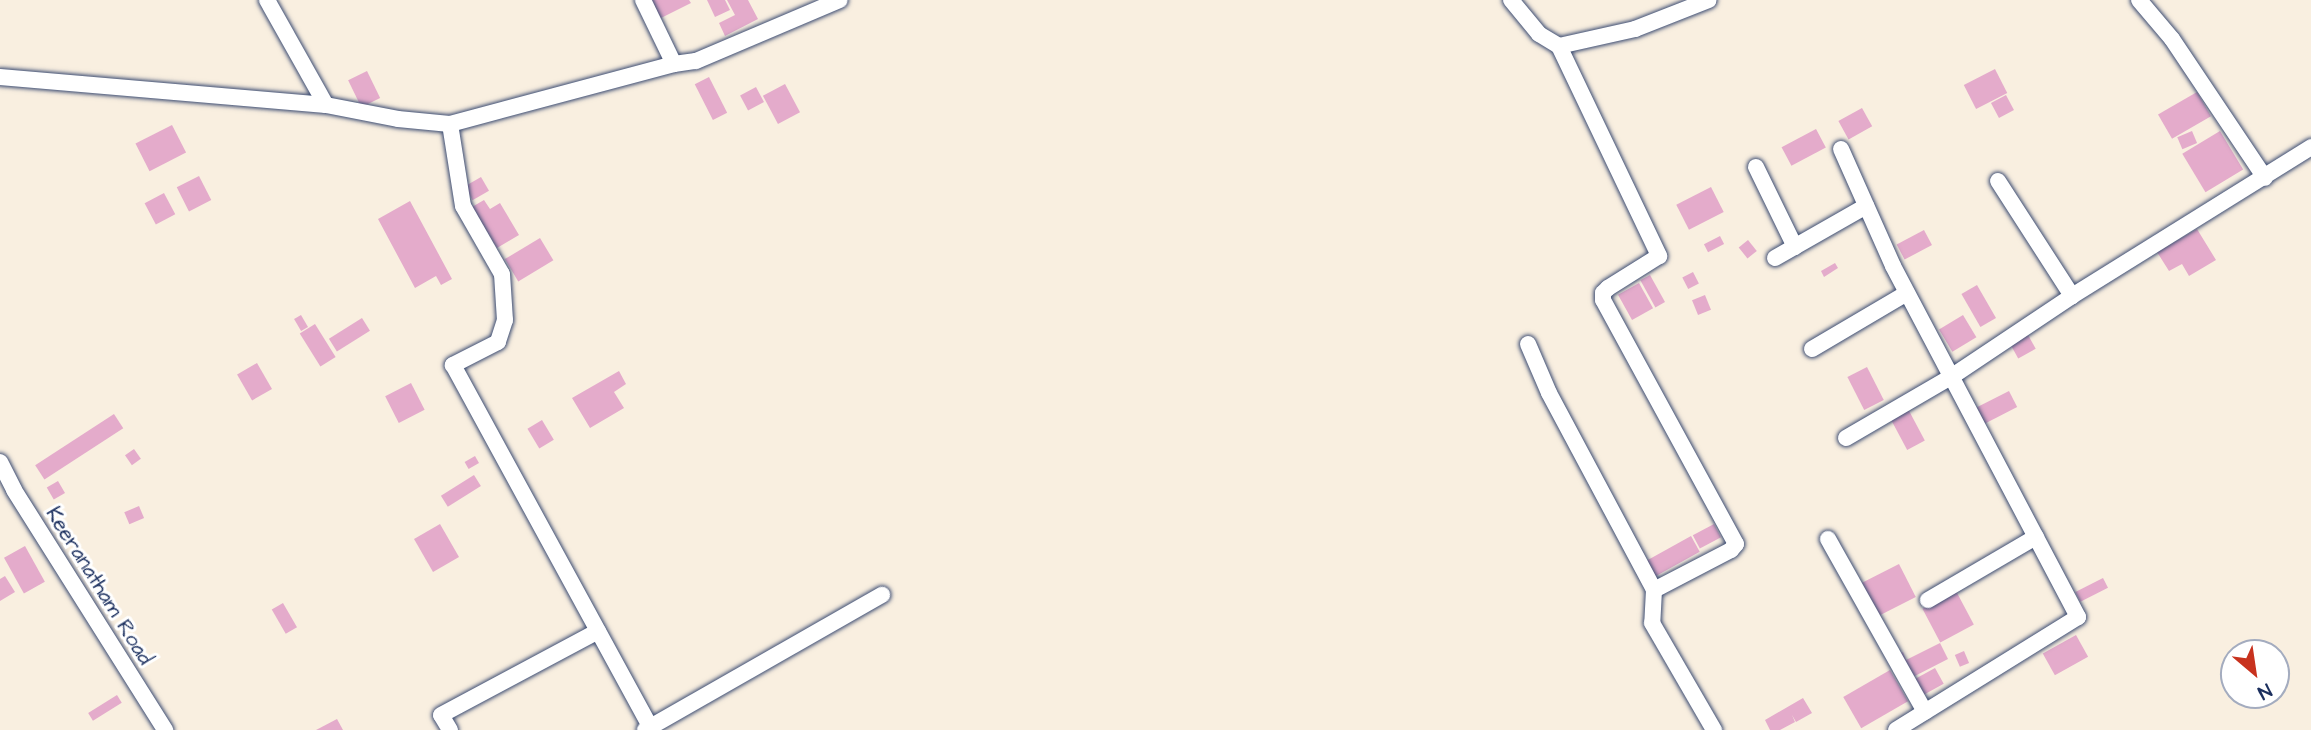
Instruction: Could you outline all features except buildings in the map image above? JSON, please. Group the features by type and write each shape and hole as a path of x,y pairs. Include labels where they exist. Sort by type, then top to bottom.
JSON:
{"street":[{"path":"267,0 326,105"},
{"path":"643,0 674,64"},
{"path":"0,78 326,105 398,120 450,124 674,64 696,61 840,0"},
{"path":"1511,0 1539,34 1559,46 1659,256 1608,288 1603,293 1603,300 1736,544 1731,550 1654,590"},
{"path":"1559,46 1635,29 1709,0"},
{"path":"2139,0 2172,39 2265,178"},
{"path":"450,124 463,206 502,274 505,320 498,342 453,365 649,729 882,595"},
{"path":"1846,438 1951,377 2072,296 2311,147"},
{"path":"1841,149 1907,293 2078,617 1896,730"},
{"path":"1756,167 1795,247"},
{"path":"1998,181 2072,296"},
{"path":"1775,258 1866,206"},
{"path":"1812,349 1907,293"},
{"path":"1528,344 1549,393 1654,590 1652,623 1714,730"},
{"name":"Keeranatham Road","path":"0,462 7,494 165,730"},
{"path":"1928,600 2036,537"},
{"path":"1828,539 1925,712"},
{"path":"450,730 441,715 598,631"}]}
